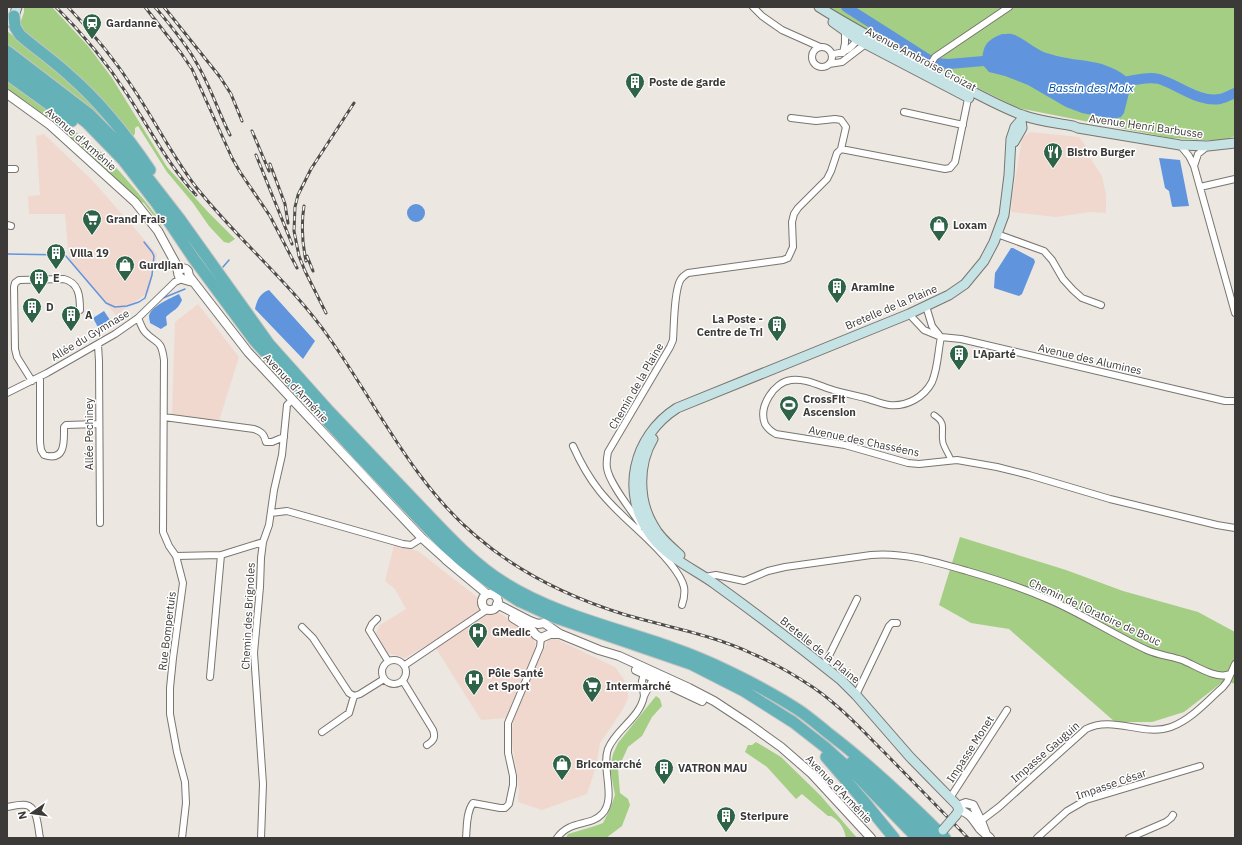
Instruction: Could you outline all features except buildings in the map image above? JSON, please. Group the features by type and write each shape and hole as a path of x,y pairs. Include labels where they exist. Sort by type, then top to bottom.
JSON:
{"highway":[{"path":"13,15 15,27 20,35 71,76 103,108 135,148 167,196 179,218"},
{"path":"7,52 88,113 121,146 142,169 269,344 292,371 426,514 454,543 477,563 503,582 534,599 587,620 696,657 766,692 825,737 892,800 939,835"},
{"path":"7,63 86,122 123,160 157,204 232,312 263,350 415,515 444,545 474,571 519,601 547,614 691,664 744,690 794,722 824,747 855,774 917,838"},
{"path":"7,74 86,130 133,181 182,240"},
{"path":"767,705 814,746 833,765 894,838"}],"main road":[{"name":"Avenue Ambroise Croizat","path":"816,7 844,31 929,66 989,108 1022,117"},
{"name":"Avenue Ambroise Croizat","path":"819,7 865,39"},
{"name":"Avenue Henri Barbusse","path":"1022,117 1046,126 1072,129 1078,128 1180,145 1208,146 1235,143"},
{"name":"Bretelle de la Plaine","path":"958,810 950,798 910,757 856,695 824,666 705,577 666,552 653,539 643,525 636,502 634,486 637,459 648,437 658,424 677,408 691,404 909,314 950,295 965,284 984,262 1004,215 1011,139 1015,127 1022,117"},
{"path":"939,835 958,810"}],"street":[{"path":"753,7 762,16 782,30 820,47 828,49 832,54 832,60 829,64"},
{"path":"929,66 1009,7"},
{"path":"843,53 845,43 844,31"},
{"path":"820,47 813,52 814,64 820,67 842,62 865,39"},
{"path":"832,54 843,53 865,39"},
{"name":"Avenue d'Arménie","path":"7,94 55,129 135,202 153,222 181,274 195,284 248,352 421,539 465,576 485,596"},
{"path":"791,118 816,121 835,119 841,120 846,127 841,149 945,169 950,168 955,162 958,154 969,95"},
{"path":"904,112 963,125"},
{"path":"1180,145 1189,156 1194,166 1235,313"},
{"path":"1194,166 1198,154 1208,146"},
{"name":"Chemin de la Plaine","path":"643,525 611,480 607,469 608,452 670,348 673,340 677,289 680,279 688,273 788,258 792,247 792,222 794,214 798,208 827,179 837,153 841,149"},
{"path":"7,168 15,169"},
{"path":"1200,187 1235,179"},
{"path":"997,234 1044,251 1052,260 1063,279 1082,298 1101,305"},
{"name":"Allée du Gymnase","path":"7,394 98,345 138,318 181,274"},
{"path":"32,381 17,357 15,350 15,283 19,280 68,280 77,288 80,301 80,310"},
{"path":"926,306 932,326 941,337"},
{"name":"Avenue des Alumines","path":"909,314 924,330 941,337 961,339 1225,400 1235,401"},
{"name":"Rue Bompertuis","path":"138,318 145,332 159,342 163,350 163,532 169,546 176,556 183,583 170,688 170,714 177,752 186,782 186,803 182,838"},
{"name":"Avenue des Chasséens","path":"941,337 932,381 926,391 919,398 905,404 890,405 805,381 785,381 772,390 765,406 764,416 766,425 776,434 845,445 908,463 931,463 951,460 976,463 1011,471 1110,499 1216,525 1235,528"},
{"name":"Allée Pechiney","path":"98,345 100,524"},
{"path":"40,377 40,442 41,450 44,455 54,456 64,447 64,427 66,424 99,424"},
{"name":"Chemin des Brignoles","path":"261,838 263,784 254,665 263,542 269,526 274,490 281,461 287,405 292,400"},
{"path":"934,415 939,418 942,423 943,443 951,460"},
{"path":"164,417 254,429 265,435 266,442 272,442 284,437"},
{"path":"572,446 595,487 614,509 643,525 681,579 684,593 682,605"},
{"path":"270,513 287,510 403,544 411,545 421,539"},
{"path":"176,556 221,555 263,542"},
{"name":"Chemin de l'Oratoire de Bouc","path":"705,577 716,575 744,580 777,568 878,554 913,558 949,566 1016,586 1050,600 1149,651 1181,660 1217,675 1225,676 1230,674"},
{"path":"210,677 221,555"},
{"path":"485,596 495,596 497,600 496,606 490,610 485,608 482,604 485,596"},
{"path":"824,666 857,599"},
{"path":"496,606 538,624 544,623 548,626 549,631 541,635"},
{"path":"496,606 541,635"},
{"path":"405,665 485,611"},
{"path":"377,619 369,630 388,661"},
{"path":"856,695 889,626 892,623 897,624"},
{"path":"538,624 534,629 541,635"},
{"name":"Avenue d'Arménie","path":"548,626 560,634 600,650 645,671 749,724 781,747 812,774 871,838"},
{"path":"302,627 313,638 350,693 354,696"},
{"name":"Avenue d'Arménie","path":"541,635 560,634"},
{"path":"466,838 469,815 473,803 500,808 505,808 509,804 513,785 513,776 508,753 508,723 540,647 541,635"},
{"path":"399,660 405,665 406,673 403,681 400,683 393,684 384,679 382,671 383,667 388,661 399,660"},
{"path":"1230,674 1235,664"},
{"path":"557,838 564,830 572,825 593,820 601,815 606,809 608,784 606,757 608,748 638,711 643,702 644,696 642,681 645,671"},
{"name":"Impasse Gauguin","path":"979,822 1086,729 1092,726 1105,724 1153,730 1171,727 1184,721 1223,687 1230,674"},
{"path":"644,696 654,676"},
{"path":"354,696 360,694 384,679"},
{"path":"403,681 433,730 434,738 427,746"},
{"path":"322,732 350,713 354,696"},
{"name":"Impasse Monet","path":"950,798 1007,710"},
{"name":"Impasse César","path":"1037,838 1067,810 1086,800 1200,766"},
{"path":"958,810 966,803 971,804 975,808 980,829 988,836"},
{"path":"7,807 27,805 33,809 40,838"},
{"path":"1128,838 1166,822 1173,815"}],"shaded area":[{"path":"1030,132 1079,137 1085,145 1087,153 1102,176 1106,195 1106,213 1090,212 1056,217 1011,212 1022,138"},
{"path":"44,134 92,180 157,254 149,292 116,315 69,261 65,214 29,214 28,196 40,195 36,136"},
{"path":"198,304 239,357 219,421 172,415 175,322"},
{"path":"394,545 418,551 477,597 481,601 482,608 490,615 494,612 498,612 531,633 536,649 506,718 481,720 432,642 405,658 388,653 376,633 380,625 406,609 395,589 385,581"},
{"path":"552,637 615,667 623,678 628,690 628,698 622,711 600,743 596,767 587,794 542,810 518,802 519,788 511,737 514,716 548,640"}],"green space":[{"path":"24,7 52,7 88,46 112,78 167,167 235,239 229,243 224,242 209,226 193,203 167,172 138,126 135,128 133,137 26,36 20,24"},
{"path":"828,7 1235,7 1235,136 1222,141 1171,138 1018,108 922,60"},
{"path":"7,31 76,85 124,139 67,90 7,45"},
{"path":"7,78 100,151 145,201 158,218 162,227 144,203 141,202 57,125 7,89"},
{"path":"960,537 1066,570 1123,591 1198,612 1235,632 1235,684 1225,680 1184,712 1152,722 1115,722 1009,629 971,623 939,605"},
{"path":"656,696 660,699 662,706 652,717 642,736 628,747 618,769 620,793 628,799 630,805 622,826 606,838 566,838 568,834 603,823 615,795 610,768 613,754 618,743"},
{"path":"756,742 781,757 820,795 857,838 846,838 843,828 837,820 831,816 828,816 802,794 796,799 767,767 745,752 748,745 752,745"}],"water":[{"name":"Bassin des Molx","path":"1002,34 1015,35 1045,53 1102,64 1121,73 1132,81 1124,113 1121,117 1113,119 1082,113 1066,107 1028,85 1005,76 989,72 982,64 984,48 988,42"},
{"path":"1159,158 1180,160 1189,206 1172,206 1169,191 1165,188"},
{"path":"416,204 422,207 425,213 422,219 416,222 410,219 407,213 410,207"},
{"path":"1011,248 1034,259 1035,262 1022,294 1019,296 994,288 995,273"},
{"path":"269,290 315,341 303,359 255,309 259,297"},
{"path":"179,294 182,300 177,308 166,317 167,325 161,329 150,323 150,313 156,306"},
{"path":"104,311 112,323 100,331 93,318"}],"waterway":[{"path":"846,7 934,63 949,64 995,60"},
{"path":"1119,83 1144,78 1154,78 1167,82 1189,93 1212,100 1222,99 1235,93"},
{"path":"7,254 65,255 106,303 115,307 127,306 139,302 145,298 152,275 154,256 144,242"},
{"path":"223,267 229,260"},
{"path":"163,298 185,289"}],"railway":[{"path":"56,7 103,60 127,94 168,159 196,195"},
{"path":"68,7 95,37 128,80 196,187 229,225 299,299 330,339 415,468 433,492 476,536 510,562 566,593 626,615 690,632 738,647 777,665 799,678 833,702 850,718 968,838"},
{"path":"145,7 192,69 232,158 270,216 297,268"},
{"path":"155,7 192,55 206,80 230,135"},
{"path":"164,7 220,77 231,94 242,121"},
{"path":"326,313 299,256 294,231 295,207 298,195 311,169 354,103"},
{"path":"252,131 269,171"},
{"path":"256,155 292,244"},
{"path":"270,164 285,204 288,223"},
{"path":"304,206 302,234 306,261"},
{"path":"307,256 313,271"}],"place":[{"name":"Gardanne","path":"92,40"},
{"name":"Poste de garde","path":"635,99"},
{"name":"Bistro Burger","path":"1053,169"},
{"name":"Grand Frais","path":"92,236"},
{"name":"Loxam","path":"939,242"},
{"name":"Villa 19","path":"56,270"},
{"name":"Gurdjian","path":"125,282"},
{"name":"E","path":"39,295"},
{"name":"Aramine","path":"837,304"},
{"name":"D","path":"32,324"},
{"name":"A","path":"71,332"},
{"name":"La Poste - Centre de Tri","path":"777,342"},
{"name":"L'Aparté","path":"959,371"},
{"name":"CrossFit Ascension","path":"789,422"},
{"name":"GMedic","path":"478,649"},
{"name":"Pôle Santé et Sport","path":"474,696"},
{"name":"Intermarché","path":"592,703"},
{"name":"Bricomarché","path":"562,781"},
{"name":"VATRON MAU","path":"664,785"},
{"name":"Steripure","path":"726,833"}]}
